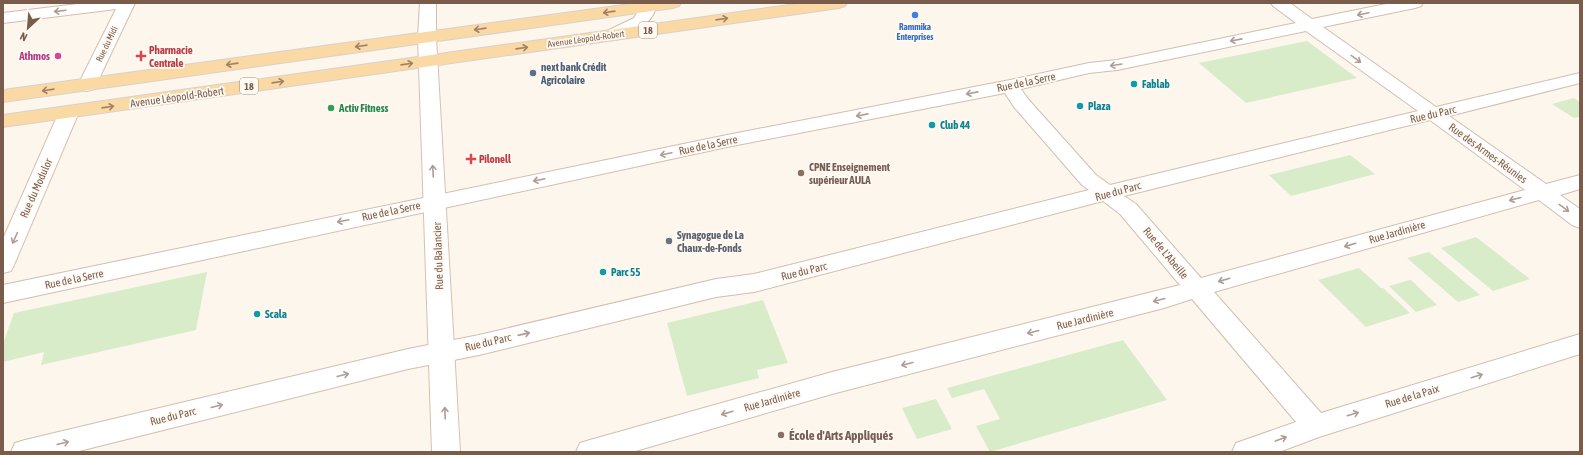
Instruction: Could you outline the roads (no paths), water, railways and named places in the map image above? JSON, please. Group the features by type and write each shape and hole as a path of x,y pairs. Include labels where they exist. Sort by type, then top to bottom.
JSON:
{"main road":[{"name":"18","path":"3,96 673,3"},
{"name":"Avenue Léopold-Robert","path":"3,121 839,3"},
{"path":"69,112 87,85"}],"street":[{"path":"3,18 126,3"},
{"name":"Rue du Midi","path":"87,85 126,3"},
{"path":"428,3 428,61"},
{"name":"Rue des Armes-Réunies","path":"1279,3 1580,220"},
{"name":"Rue de la Serre","path":"3,294 727,141 1010,86 1089,68 1117,65 1415,3"},
{"path":"612,35 632,27 641,21 647,14 648,6"},
{"name":"Rue du Balancier","path":"428,61 446,452"},
{"name":"Rue du Parc","path":"25,452 716,288 754,283 785,276 1107,193 1580,78"},
{"name":"Rue de L'Abeille","path":"1010,86 1021,103 1089,180 1128,209 1316,426"},
{"name":"Rue du Modulor","path":"3,265 69,112"},
{"name":"Rue Jardinière","path":"590,452 832,383 1156,300 1580,182"},
{"name":"Rue de la Paix","path":"1246,452 1316,426 1580,344"}],"place":[{"name":"Rammika Enterprises","path":"915,15"},
{"name":"Athmos","path":"58,56"},
{"name":"Pharmacie Centrale","path":"141,56"},
{"name":"next bank Crédit Agricolaire","path":"533,73"},
{"name":"Fablab","path":"1134,84"},
{"name":"Plaza","path":"1080,106"},
{"name":"Activ Fitness","path":"331,108"},
{"name":"Club 44","path":"932,125"},
{"name":"Pilonell","path":"471,159"},
{"name":"CPNE Enseignement supérieur AULA","path":"801,173"},
{"name":"Synagogue de La Chaux-de-Fonds","path":"669,241"},
{"name":"Parc 55","path":"603,272"},
{"name":"Scala","path":"257,314"},
{"name":"École d'Arts Appliqués","path":"781,435"}]}
